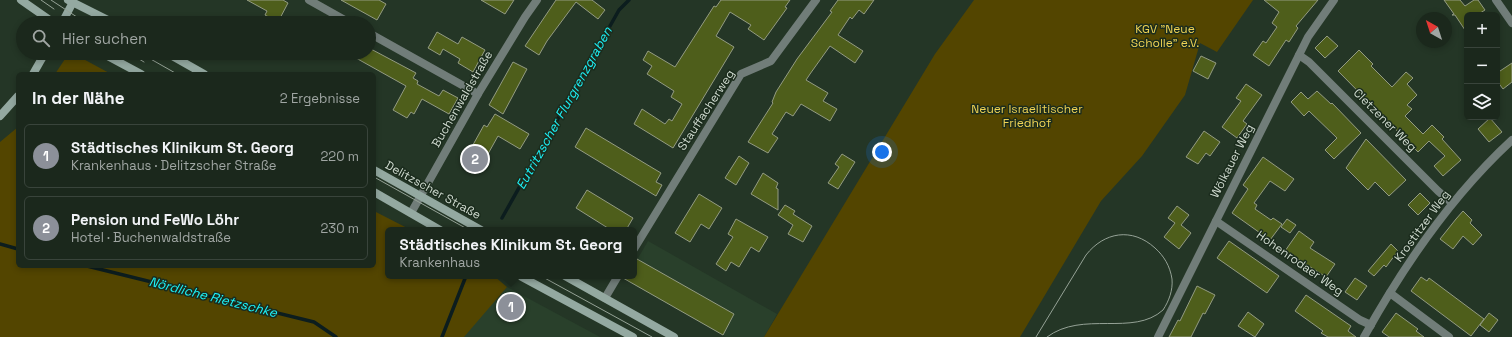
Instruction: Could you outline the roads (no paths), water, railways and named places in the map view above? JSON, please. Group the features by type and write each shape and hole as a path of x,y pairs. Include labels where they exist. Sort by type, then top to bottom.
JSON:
{"main road":[{"path":"21,0 44,16"},
{"path":"65,16 72,1 101,16"},
{"path":"34,72 41,60"},
{"path":"115,60 137,72"},
{"path":"179,60 200,72"},
{"path":"0,116 16,98"},
{"name":"Delitzscher Straße","path":"376,171 476,227"},
{"path":"376,193 435,227"},
{"path":"526,279 633,337"},
{"path":"570,279 674,337"}],"street":[{"path":"309,0 338,16"},
{"name":"Buchenwaldstraße","path":"411,213 478,94 537,0"},
{"name":"Stauffacherweg","path":"637,245 741,74 771,61 816,0"},
{"name":"Wölkauer Weg","path":"1158,337 1308,37 1334,0"},
{"path":"1496,0 1512,23"},
{"path":"376,38 478,94"},
{"name":"Cletzener Weg","path":"1299,55 1309,62 1438,191 1452,203"},
{"name":"Krostitzer Weg","path":"1364,337 1421,244 1452,203 1485,166 1512,140"},
{"name":"Hohenrodaer Weg","path":"1216,221 1360,320 1371,325"},
{"path":"605,298 616,279"},
{"path":"1390,293 1449,337"}],"waterway":[{"name":"Eutritzscher Flurgrenzgraben","path":"502,218 619,10 629,0"},
{"name":"Nördliche Rietzschke","path":"0,244 16,248"},
{"name":"Nördliche Rietzschke","path":"95,268 314,322 336,337"},
{"name":"Eutritzscher Flurgrenzgraben","path":"442,337 465,279"}],"tram line":[{"path":"41,0 54,9"},
{"path":"51,0 75,16"},
{"path":"152,60 173,72"},
{"path":"376,178 464,227"},
{"path":"1036,337 1086,255 1101,241 1119,235 1137,237 1146,241 1164,258 1170,270 1172,287 1163,310 1151,318 1137,322 1076,325 1061,329 1047,337"},
{"path":"546,279 652,337"}],"place":[{"name":"Pension und FeWo Löhr","path":"475,159"},
{"name":"Städtisches Klinikum St. Georg","path":"511,307"}],"park label":[{"name":"KGV \"Neue Scholle\" e.V.","path":"1165,36"},
{"name":"Neuer Israelitischer Friedhof","path":"1027,116"}]}
